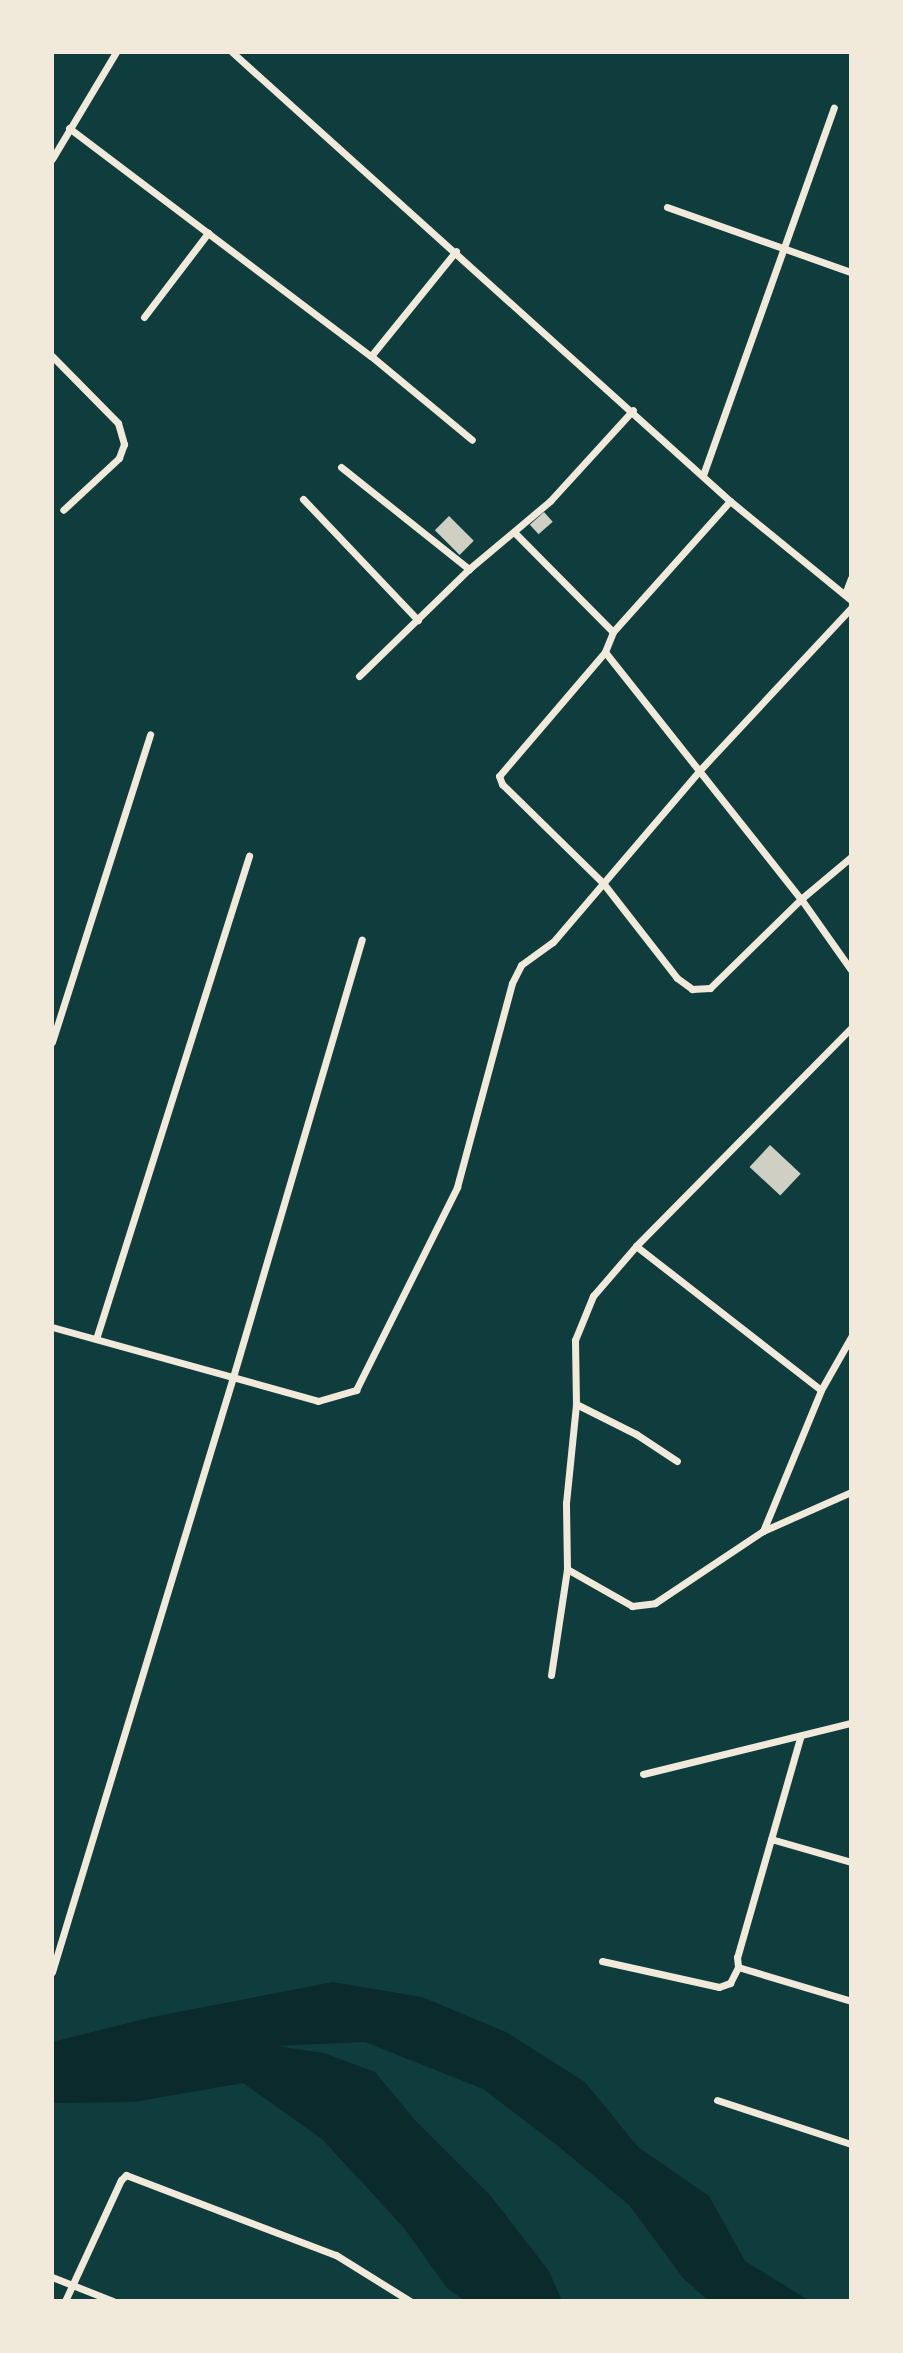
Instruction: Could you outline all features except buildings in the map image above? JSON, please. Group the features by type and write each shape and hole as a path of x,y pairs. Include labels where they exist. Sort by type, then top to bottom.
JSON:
{"street":[{"path":"52,159 116,52"},
{"path":"232,52 633,410 730,501 848,597"},
{"path":"703,475 834,108"},
{"path":"69,128 371,356 472,440"},
{"path":"667,207 851,272"},
{"path":"144,317 208,233"},
{"path":"371,356 456,251"},
{"path":"52,356 118,423 124,444 119,458 63,510"},
{"path":"359,676 469,569 515,533 633,410"},
{"path":"341,467 469,569"},
{"path":"303,499 418,620"},
{"path":"730,501 613,632 605,652 499,776 502,784 603,883 677,978 692,989 710,988 801,899 851,857"},
{"path":"515,533 613,632"},
{"path":"848,597 851,578"},
{"path":"52,1327 318,1401 356,1390 457,1187 512,983 521,965 553,942 699,771 851,608"},
{"path":"605,652 801,899 851,970"},
{"path":"52,1042 150,734"},
{"path":"96,1339 249,856"},
{"path":"52,1972 362,940"},
{"path":"551,1675 567,1569 566,1503 576,1404 575,1340 593,1296 636,1246 851,1028"},
{"path":"636,1246 821,1390"},
{"path":"763,1531 821,1390 851,1337"},
{"path":"576,1404 636,1434 677,1461"},
{"path":"567,1569 632,1606 655,1603 763,1531 851,1492"},
{"path":"643,1774 800,1738 851,1723"},
{"path":"602,1961 719,1987 730,1983 738,1967 737,1957 800,1738"},
{"path":"771,1839 851,1862"},
{"path":"738,1967 851,2001"},
{"path":"717,2100 851,2144"},
{"path":"65,2301 121,2180 134,2176 336,2255 406,2300"},
{"path":"52,2277 113,2301"}],"water":[{"path":"333,1982 422,1997 506,2032 585,2082 638,2147 709,2196 745,2261 810,2301 709,2301 683,2278 629,2205 483,2089 365,2042 276,2046 324,2053 375,2072 414,2119 490,2195 549,2271 562,2301 465,2301 447,2288 404,2228 322,2139 243,2083 134,2102 52,2103 52,2042 152,2017"}]}
